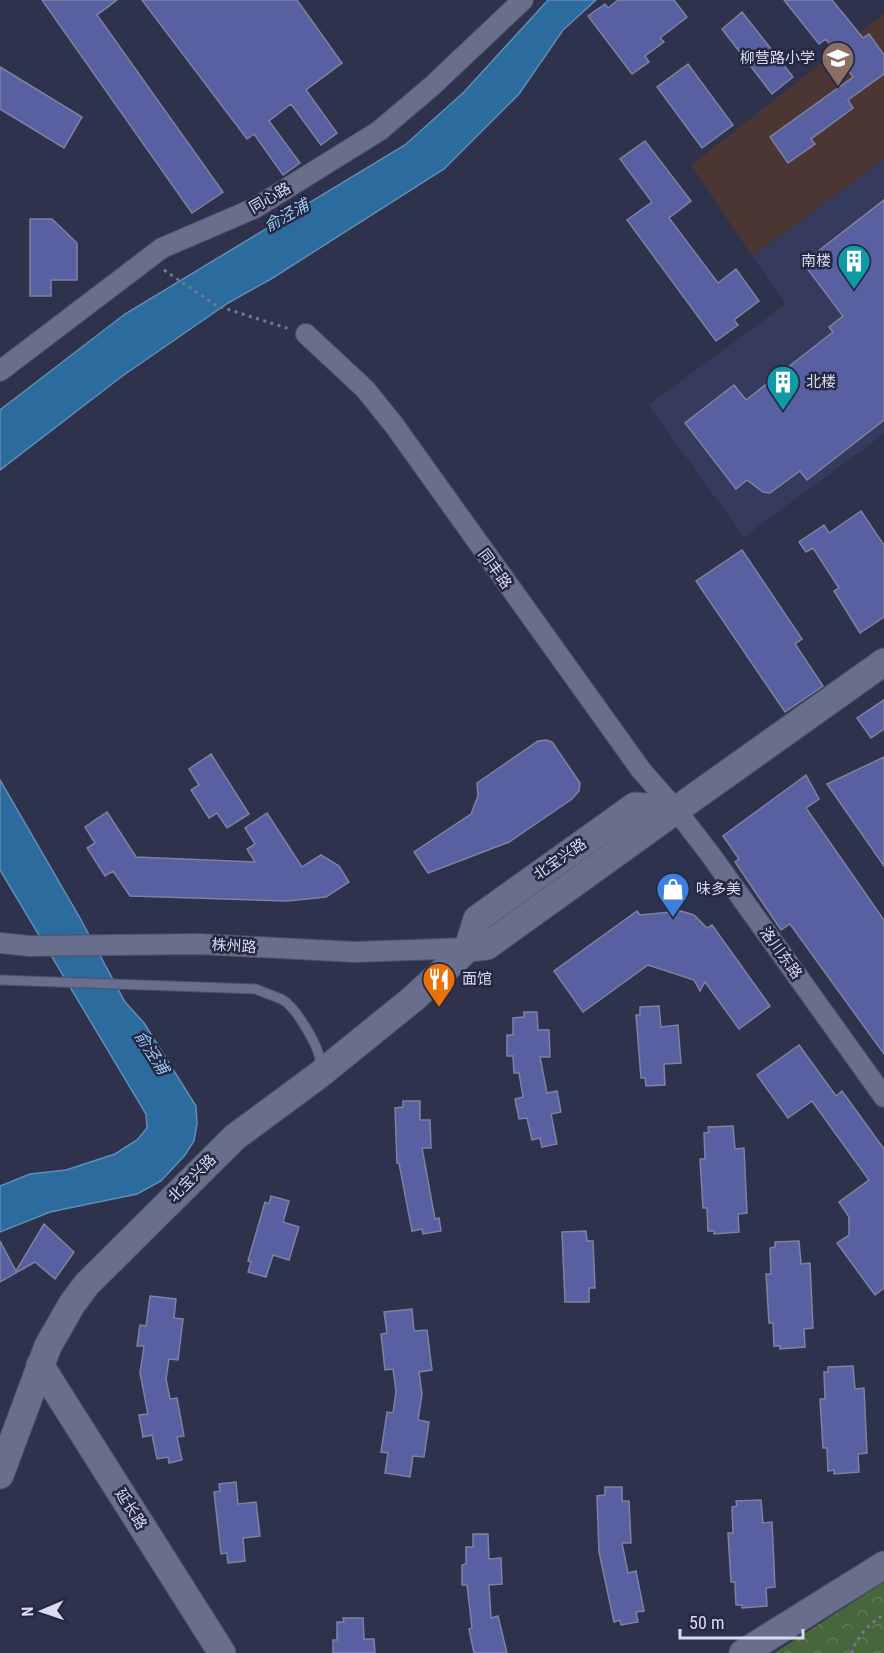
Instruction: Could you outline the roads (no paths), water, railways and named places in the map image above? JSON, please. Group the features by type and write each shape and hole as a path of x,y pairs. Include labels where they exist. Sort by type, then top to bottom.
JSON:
{"street":[{"name":"同心路","path":"0,371 148,259 174,242 255,208 379,131 432,86 523,0"},
{"name":"同丰路","path":"306,334 365,389 394,425 641,770 676,810"},
{"name":"北宝兴路","path":"0,1475 40,1365 72,1304 103,1267 235,1137 319,1075 414,998 468,948 487,946 884,662"},
{"name":"洛川东路","path":"676,810 884,1096"},
{"name":"株州路","path":"0,944 29,946 198,944 355,952 468,948"},
{"name":"延长路","path":"40,1365 222,1653"},
{"path":"743,1653 884,1565"}],"lane":[{"path":"0,980 59,980 256,989 285,1001 304,1025 322,1058 319,1075"}],"water":[{"path":"548,0 596,0 563,30 519,94 444,169 271,279 228,303 121,377 0,470 0,410 125,314 405,145 464,92"},
{"name":"俞泾浦","path":"0,780 80,918 125,1002 144,1023 196,1106 197,1124 194,1141 185,1155 161,1181 137,1194 50,1212 0,1232 0,1186 30,1174 66,1170 115,1154 137,1140 147,1128 146,1114 0,870"}],"place":[{"name":"柳营路小学","path":"838,87"},
{"name":"南楼","path":"854,290"},
{"name":"北楼","path":"783,411"},
{"name":"味多美","path":"673,918"},
{"name":"面馆","path":"439,1008"}]}
